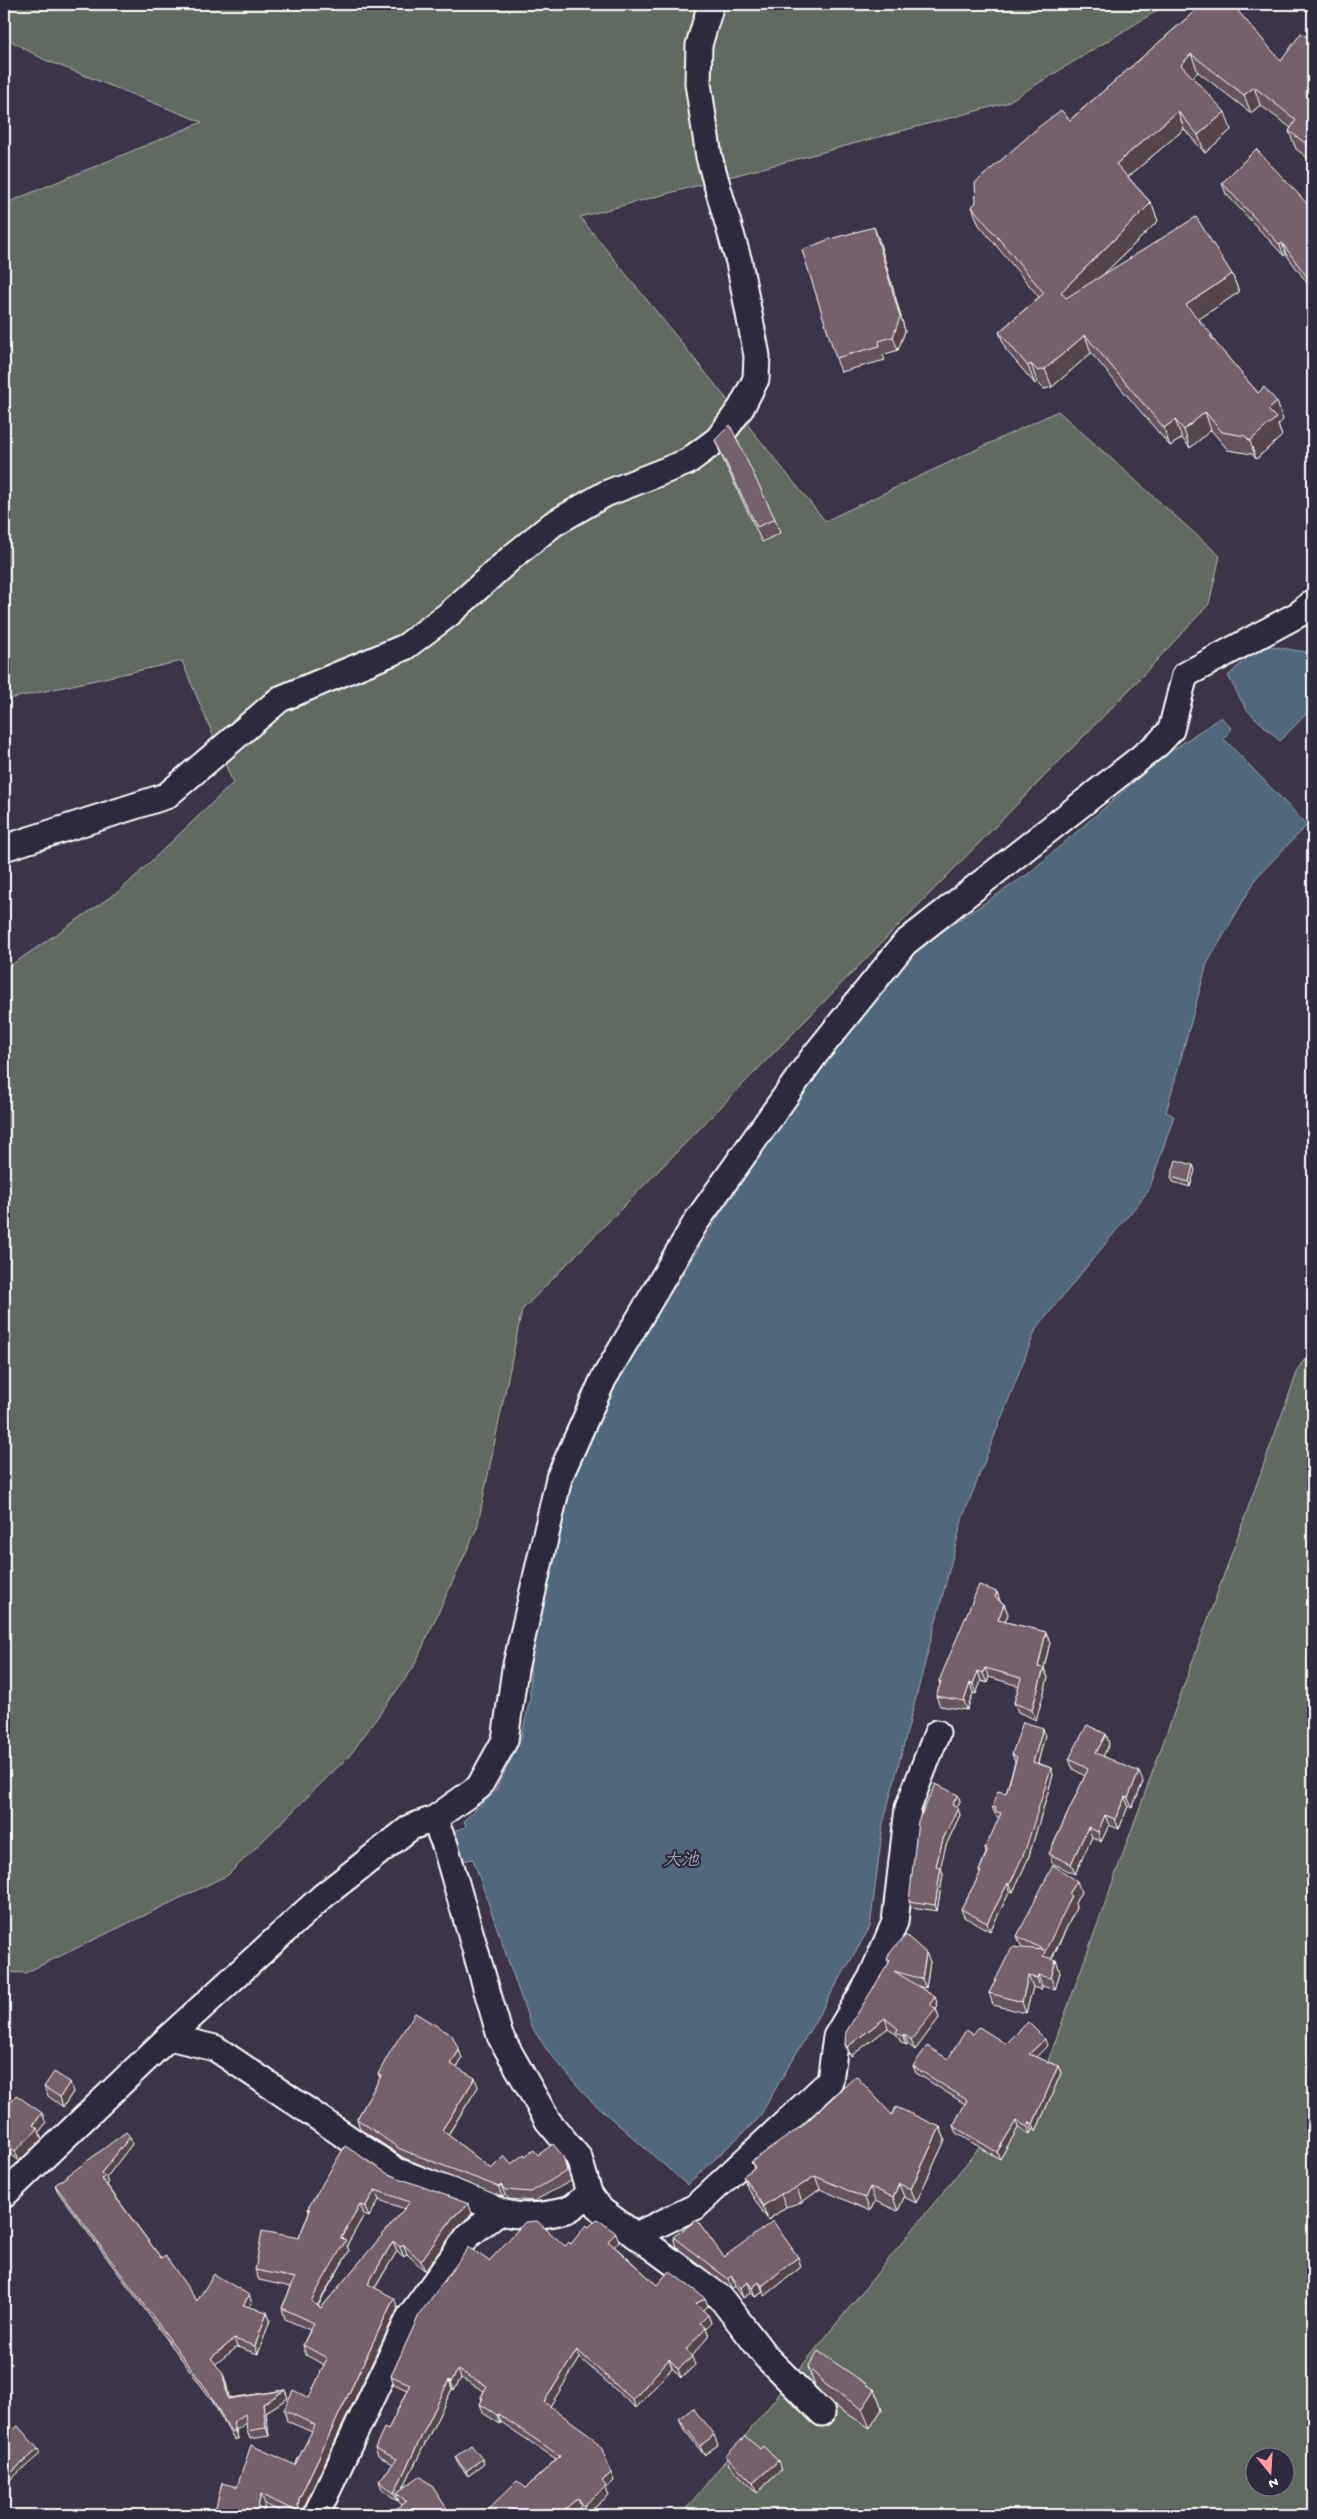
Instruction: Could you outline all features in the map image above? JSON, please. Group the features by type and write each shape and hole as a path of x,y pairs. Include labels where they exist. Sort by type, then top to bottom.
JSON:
{"street":[{"path":"4,848 166,796 280,699 404,648 449,614 512,557 553,524 605,494 686,462 718,439 741,408 756,380 757,356 739,262 709,157 698,83 699,45 711,4"},
{"path":"4,2195 169,2037 323,1896 411,1827 434,1819 479,1787 505,1740 515,1669 559,1478 603,1380 696,1222 814,1056 905,943 1158,744 1171,730 1185,675 1299,614 1313,602"},
{"path":"636,2235 695,2207 830,2081 836,2037 870,1978 895,1922 908,1808 937,1732"},
{"path":"434,1819 445,1845 500,2036 548,2121 579,2158 589,2193 601,2210 720,2297 768,2358 822,2413"},
{"path":"169,2037 215,2048 397,2171 486,2204 497,2213 520,2216 569,2210 589,2193"},
{"path":"316,2515 410,2316 468,2236 497,2213"}],"green space":[{"path":"4,4 1168,4 1006,103 580,217 825,521 1058,411 1220,556 1209,604 1129,690 522,1310 477,1528 413,1668 350,1755 228,1875 25,1973 4,1972 4,970 122,889 233,783 182,661 4,700 4,204 202,122 43,59 4,37"},
{"path":"1313,1348 1313,2515 681,2515 1047,2064 1299,1367"}],"water":[{"path":"1260,645 1313,653 1313,707 1280,741 1246,709 1228,676"},
{"name":"大池","path":"1221,717 1232,729 1224,739 1307,825 1257,877 1207,964 1166,1112 1174,1116 1149,1190 1036,1329 963,1517 883,1824 870,1927 758,2119 687,2185 589,2099 547,2050 531,2026 473,1859 458,1862 449,1832 466,1827 464,1820 494,1793 520,1742 530,1700 530,1644 574,1475 624,1368 783,1113 905,956 1028,874 1165,755"}],"building":[{"path":"1203,4 1232,4 1281,61 1301,33 1313,41 1313,149 1289,131 1296,120 1254,87 1244,95 1191,54 1181,65 1225,112 1198,135 1178,111 1116,164 1151,203 1061,292 1066,298 1196,217 1232,274 1186,305 1258,393 1264,387 1277,402 1268,410 1276,418 1250,441 1245,436 1222,432 1205,412 1184,430 1175,420 1164,428 1085,335 1045,369 1038,371 1031,364 1028,366 999,332 1044,293 972,207 976,202 975,183 1061,110 1070,120"},
{"path":"1256,149 1313,210 1313,285 1282,243 1280,245 1222,183"},
{"path":"874,227 900,317 893,337 879,341 880,346 836,358 802,250 830,239"},
{"path":"730,425 775,519 757,527 715,440"},
{"path":"1176,1160 1193,1165 1189,1182 1171,1177"},
{"path":"979,1585 997,1592 995,1597 1004,1604 998,1620 1046,1632 1038,1667 1044,1668 1032,1710 1014,1703 1021,1678 985,1668 983,1673 978,1671 973,1684 970,1683 964,1701 936,1696 941,1682 939,1681"},
{"path":"1023,1722 1043,1728 1033,1762 1051,1768 1025,1851 1010,1884 1008,1883 987,1923 961,1909 981,1872 979,1871 988,1850 985,1849 1001,1813 995,1811 996,1808 992,1807 998,1791 1006,1793 1017,1757 1012,1754"},
{"path":"1087,1725 1106,1734 1096,1753 1139,1772 1128,1798 1125,1797 1115,1819 1105,1815 1098,1832 1088,1827 1071,1864 1049,1854 1088,1769 1069,1759"},
{"path":"936,1784 958,1795 952,1805 958,1808 943,1839 936,1866 941,1867 935,1905 909,1901 918,1821"},
{"path":"1053,1865 1077,1881 1069,1894 1072,1896 1043,1956 1056,1960 1051,1978 1038,1975 1037,1978 1028,1976 1022,2002 989,1993 1012,1947 1044,1950 1017,1936"},
{"path":"906,1935 926,1953 922,1979 894,1971 935,1997 930,2004 936,2009 911,2040 904,2034 903,2036 896,2032 898,2029 885,2018 847,2047 845,2044 846,2032 890,1961 887,1959 890,1952"},
{"path":"415,2013 452,2035 459,2050 451,2064 475,2078 442,2130 491,2169 504,2156 511,2164 524,2154 525,2156 534,2150 538,2155 553,2144 563,2156 567,2171 531,2192 505,2190 501,2185 499,2187 400,2149 357,2119 381,2076 378,2074 390,2052"},
{"path":"1028,2022 1045,2039 1029,2054 1058,2066 1033,2124 1030,2122 1028,2127 1016,2121 997,2152 953,2126 967,2100 913,2066 927,2046 948,2059 966,2030 973,2034 979,2027 1006,2044"},
{"path":"54,2072 70,2082 60,2097 44,2087"},
{"path":"856,2076 892,2115 896,2107 940,2127 911,2189 899,2184 893,2197 870,2187 865,2198 815,2176 763,2206 743,2176 755,2167 751,2162 802,2126"},
{"path":"16,2095 42,2113 33,2125 38,2129 15,2151 7,2145 4,2149 4,2111"},
{"path":"126,2132 130,2137 101,2173 105,2176 102,2179 161,2258 165,2255 197,2301 214,2274 249,2295 243,2305 267,2312 255,2346 234,2339 211,2358 223,2374 228,2399 285,2390 263,2404 266,2428 247,2431 245,2414 233,2422 235,2431 231,2432 208,2391 55,2185"},
{"path":"345,2146 388,2174 469,2204 453,2217 421,2261 403,2244 400,2247 393,2241 368,2284 394,2298 299,2499 298,2506 304,2515 261,2494 256,2515 214,2515 222,2483 237,2487 251,2445 295,2465 315,2425 284,2410 293,2390 309,2398 327,2358 303,2345 314,2323 282,2308 295,2278 255,2270 262,2231 299,2238 310,2210 308,2208","holes":["375,2190 410,2202 321,2308 311,2301 346,2240 341,2238 360,2204 365,2207"]},
{"path":"597,2219 616,2233 608,2241 657,2285 669,2271 705,2298 696,2304 708,2315 700,2323 706,2327 686,2350 692,2357 678,2369 669,2359 633,2400 577,2350 544,2402 590,2435 602,2449 611,2473 602,2481 606,2486 584,2506 578,2498 558,2515 482,2515 517,2481 526,2488 560,2456 480,2404 483,2398 481,2397 487,2386 458,2370 451,2382 449,2380 394,2493 379,2481 397,2459 375,2448 384,2428 388,2430 410,2384 391,2376 419,2315 469,2247 489,2261 525,2222 537,2221 565,2246 569,2242 571,2244 586,2225 589,2227"},
{"path":"697,2220 724,2257 773,2221 798,2257 762,2286 759,2282 752,2288 748,2282 740,2288 731,2276 728,2279 673,2237"},
{"path":"818,2351 875,2390 862,2409 826,2385 808,2367"},
{"path":"693,2408 714,2435 700,2446 679,2419"},
{"path":"18,2426 38,2449 4,2479 4,2437"},
{"path":"745,2436 760,2449 763,2446 778,2461 753,2483 726,2456"},
{"path":"471,2445 482,2459 466,2471 455,2457"},
{"path":"420,2476 432,2486 451,2515 388,2515 406,2501 396,2493"},
{"path":"327,2507 335,2515 321,2515"}]}
